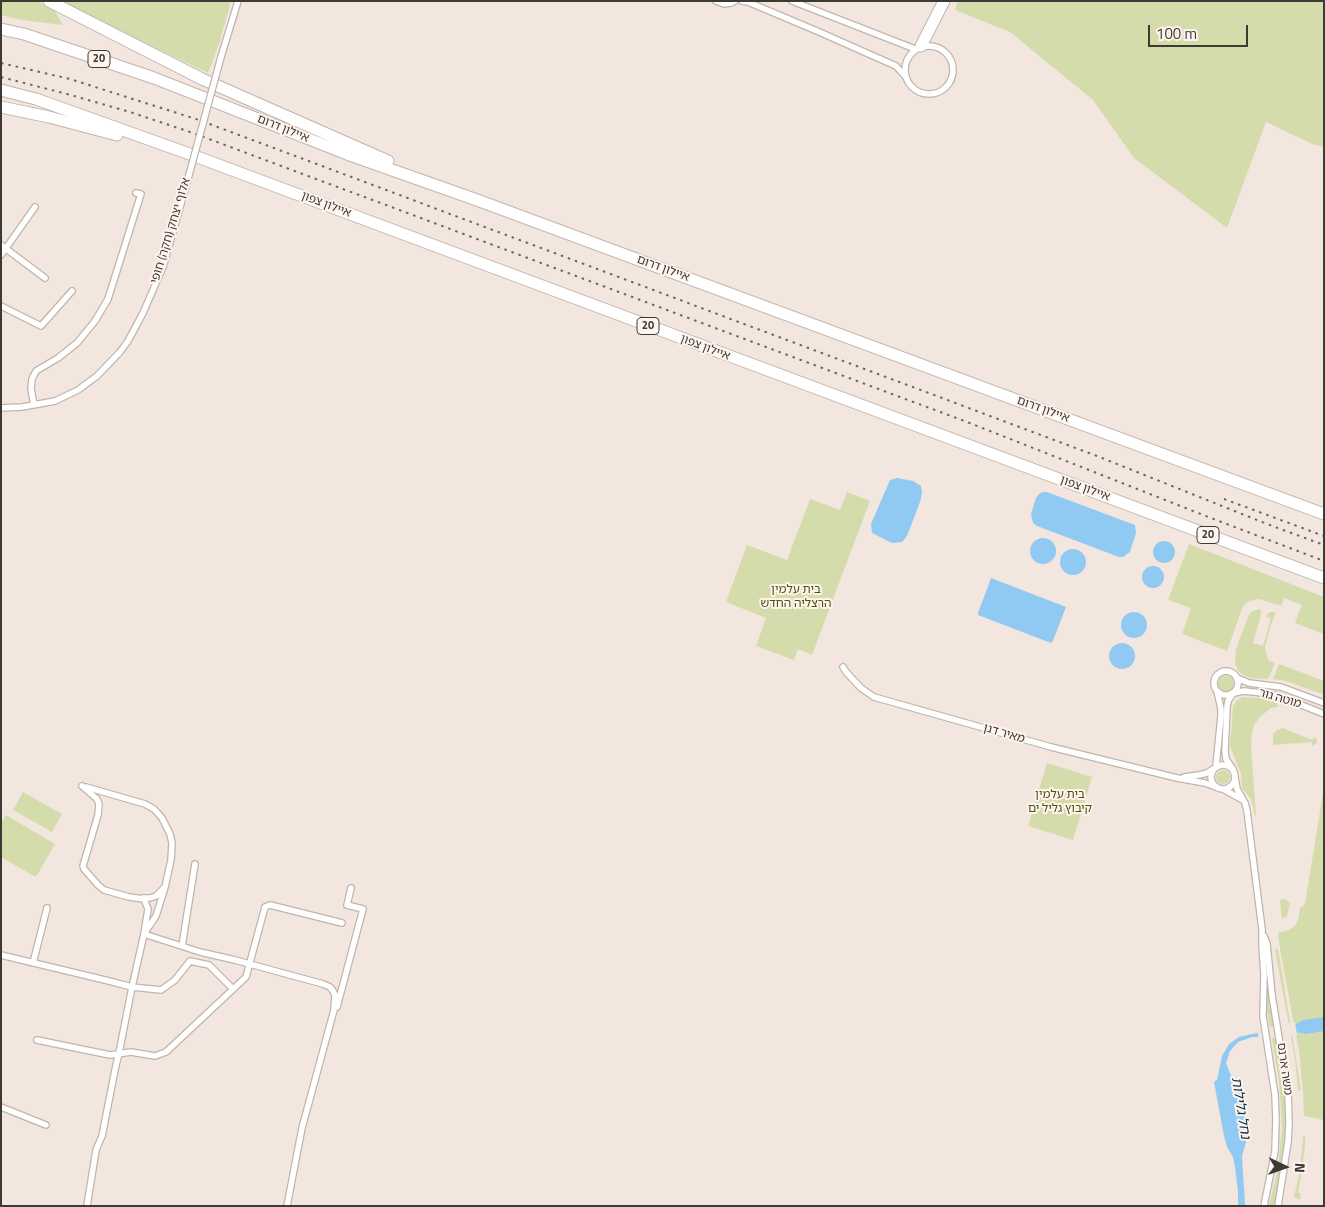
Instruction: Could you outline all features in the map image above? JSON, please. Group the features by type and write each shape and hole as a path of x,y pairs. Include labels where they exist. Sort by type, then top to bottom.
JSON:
{"highway":[{"path":"49,1 202,79 477,200"},
{"path":"918,48 944,1"},
{"name":"איילון דרום","path":"1,29 24,34 154,78 347,154 477,200 1324,514"},
{"name":"איילון צפון","path":"1,90 36,99 184,152 1324,578"},
{"path":"1,107 49,117 184,152"}],"street":[{"name":"אלוף יצחק (חקה) חופי","path":"1,408 55,401 78,390 97,376 128,341 143,313 162,267 238,1"},
{"path":"716,1 724,4 735,1"},
{"path":"742,1 817,31 896,66 905,76"},
{"path":"792,1 918,48"},
{"path":"925,45 939,47 948,54 953,66 950,82 946,87 933,94 919,92 908,83 905,76 906,60 911,52 925,45"},
{"path":"34,405 32,379 36,372 58,358 76,343 95,321 108,299 141,194 136,193"},
{"path":"1,255 4,246 35,207"},
{"path":"4,246 45,278"},
{"path":"1,306 42,326 72,291"},
{"name":"מאיר דגן","path":"843,667 856,683 874,697 1042,745 1099,760 1205,783 1216,788"},
{"path":"1223,789 1232,784 1235,777 1233,769 1226,759 1225,751 1228,701 1238,686 1238,678 1235,674 1228,671 1219,673 1214,679 1221,716 1215,767 1210,778 1216,788 1232,792 1242,800"},
{"name":"מוטה גור","path":"1238,678 1249,683 1281,687 1324,703"},
{"path":"1217,691 1224,696 1233,694"},
{"name":"מוטה גור","path":"1233,694 1244,691 1271,694 1324,714"},
{"path":"1215,767 1223,764 1233,769"},
{"name":"מאיר דגן","path":"1177,778 1199,775 1215,767"},
{"name":"משה ארנס","path":"1235,777 1237,789 1247,811 1263,932 1267,944 1275,1014 1288,1094 1289,1122 1286,1160 1278,1206"},
{"path":"144,934 156,915 165,887 171,860 172,843 170,834 162,818 154,809 145,804 82,786 97,799 99,804 98,815 83,866 86,872 98,885 144,899 156,896 165,887"},
{"path":"182,946 195,864"},
{"path":"323,1050 326,1050 363,909 347,904 351,888"},
{"path":"87,1206 96,1150 102,1136 144,934 148,909 144,899"},
{"path":"37,1040 110,1056 131,1052 155,1056 166,1052 246,977 267,905 342,923"},
{"path":"33,963 47,908"},
{"name":"משה ארנס","path":"1263,932 1263,1016 1275,1095 1276,1136 1272,1169 1264,1206"},
{"path":"144,934 200,952 323,984 330,987 333,991 335,995 334,1010 302,1128 287,1206"},
{"path":"1,955 132,987 161,990 175,980 190,961 209,965 233,989"},
{"path":"1,1107 46,1125"}],"green space":[{"path":"1,1 38,1 55,11 63,25 22,20 1,15"},
{"path":"57,1 231,1 219,44 208,73"},
{"path":"958,1 1324,1 1324,147 1312,144 1266,122 1227,228 1134,158 1093,100 1010,32 955,10"},
{"name":"בית עלמין הרצליה החדש","path":"847,492 870,501 812,655 798,649 794,660 756,646 766,618 726,602 747,545 787,560 810,499 840,510"},
{"path":"1189,544 1324,597 1324,634 1295,623 1302,605 1284,598 1281,606 1259,599 1245,604 1227,651 1182,634 1191,608 1168,600"},
{"path":"1259,609 1261,615 1253,643 1263,646 1271,618 1266,617 1269,612 1276,612 1265,647 1268,660 1275,663 1268,679 1251,678 1243,675 1238,671 1235,663 1236,649 1248,617 1251,612"},
{"path":"1279,664 1324,681 1324,695 1286,681 1273,679"},
{"path":"1226,675 1234,683 1226,691 1218,683"},
{"path":"1243,697 1275,701 1278,707 1271,708 1261,716 1254,725 1252,734 1251,745 1256,816 1251,799 1242,788 1241,774 1230,746 1233,706 1237,700"},
{"path":"1283,728 1312,740 1314,737 1317,743 1312,746 1312,742 1273,745 1273,734"},
{"name":"בית עלמין קיבוץ גליל ים","path":"1047,763 1092,777 1073,840 1028,826"},
{"path":"1220,770 1226,770 1230,777 1226,784 1220,784 1216,780 1216,774"},
{"path":"1324,787 1324,1120 1304,1116 1299,1051 1278,933 1295,926 1300,908 1305,904"},
{"path":"23,792 62,814 52,832 13,810"},
{"path":"6,815 55,844 36,877 1,857 1,823"},
{"path":"1285,899 1290,903 1287,916 1282,919 1280,900"},
{"path":"1275,949 1278,949 1301,1091 1298,1090 1295,1059"},
{"path":"1267,976 1269,977 1286,1111 1285,1144 1274,1206 1269,1206 1278,1167 1282,1127 1279,1081 1267,1011"},
{"path":"1303,1136 1305,1136 1305,1146 1298,1192 1301,1194 1300,1200 1294,1197 1300,1171"}],"water":[{"path":"897,478 913,481 921,486 922,493 907,536 902,542 892,543 872,533 871,524 890,480"},
{"path":"1043,492 1135,525 1136,533 1130,552 1123,557 1119,557 1037,526 1033,523 1031,514 1036,498"},
{"path":"1043,538 1052,542 1056,551 1052,560 1043,564 1034,560 1030,551 1034,542"},
{"path":"1164,541 1172,544 1175,552 1172,560 1164,563 1156,560 1153,552 1156,544"},
{"path":"1073,549 1082,553 1086,562 1082,571 1073,575 1064,571 1060,562 1064,553"},
{"path":"1153,566 1161,569 1164,577 1161,585 1153,588 1145,585 1142,577 1145,569"},
{"path":"991,578 1066,607 1051,643 978,615"},
{"path":"1134,612 1143,616 1147,625 1143,634 1134,638 1125,634 1121,625 1125,616"},
{"path":"1122,643 1131,647 1135,656 1131,665 1122,669 1113,665 1109,656 1113,647"},
{"name":"נחל גלילות","path":"1324,1017 1324,1031 1252,1037 1238,1042 1230,1051 1226,1063 1232,1078 1238,1078 1247,1131 1242,1156 1245,1206 1238,1206 1235,1167 1224,1136 1214,1082 1217,1080 1222,1056 1229,1044 1239,1037 1296,1024 1303,1020"}],"pier":[{"path":"1295,1022 1297,1035 1259,1040 1257,1030"}],"railway":[{"path":"1,63 70,79 199,120 1097,456 1324,545"},
{"path":"1,77 130,112 193,133 967,422 1324,561"},
{"path":"1224,499 1324,536"}]}
